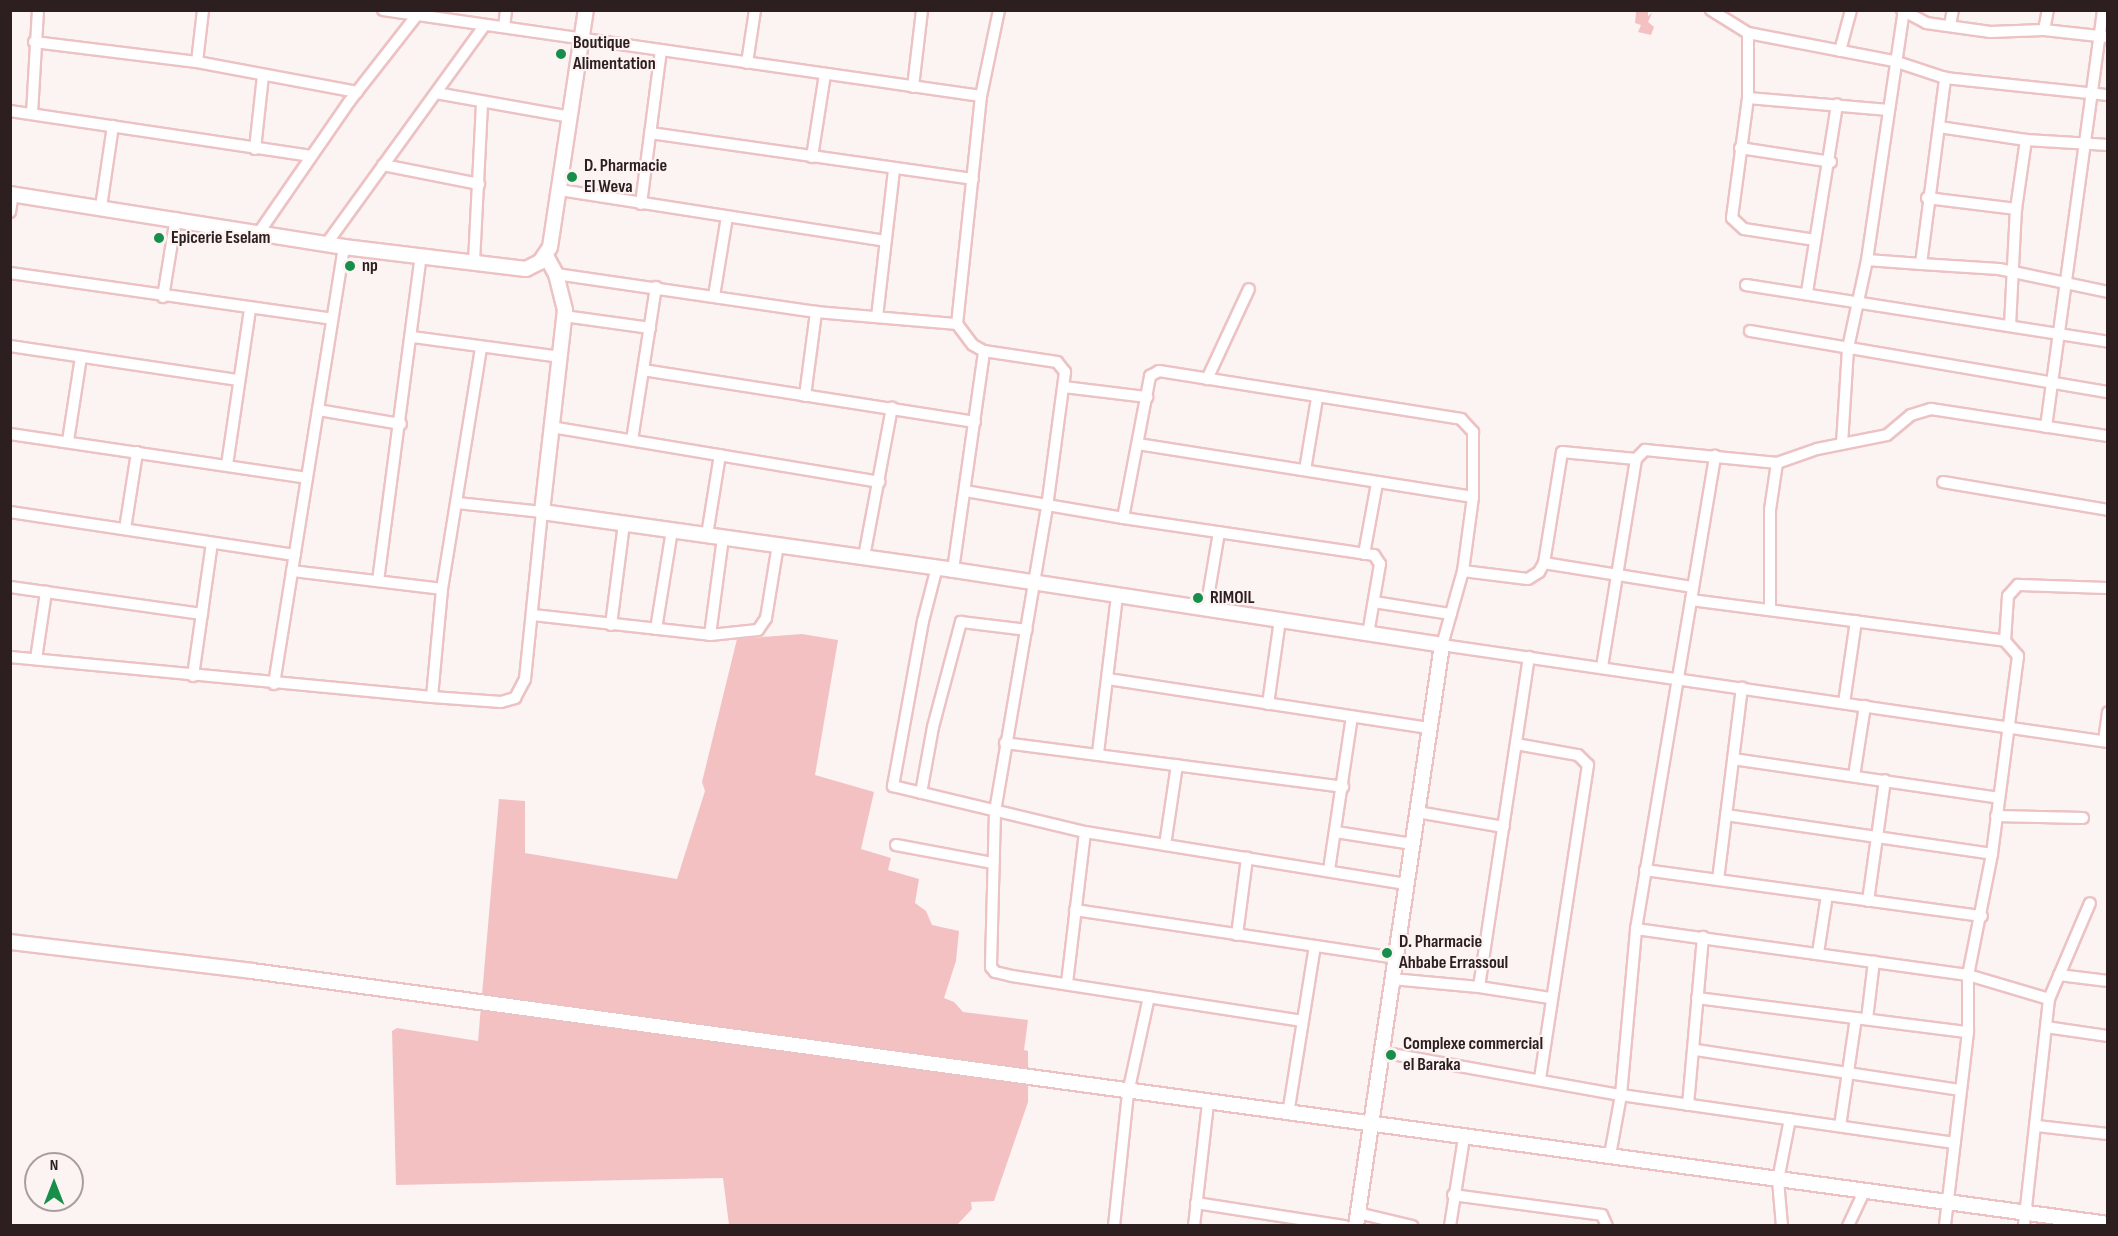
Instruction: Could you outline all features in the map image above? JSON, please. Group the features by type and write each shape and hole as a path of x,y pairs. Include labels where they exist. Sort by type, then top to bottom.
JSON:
{"street":[{"path":"32,114 34,42 38,10"},
{"path":"197,62 203,10"},
{"path":"383,10 981,96"},
{"path":"504,27 506,10"},
{"path":"10,212 12,194 260,231 344,247 518,269 533,266 546,256 560,190 586,10"},
{"path":"747,63 756,10"},
{"path":"913,87 922,10"},
{"path":"999,10 981,96 957,324 973,345 984,351 1057,362 1064,368 1064,387 1035,582 1005,743 995,812 991,967 1003,975 1303,1021"},
{"path":"1711,10 1749,33 1894,61 1945,78 2108,95"},
{"path":"1840,51 1851,10"},
{"path":"1950,25 1953,10"},
{"path":"2044,30 2048,10"},
{"path":"2046,427 2061,334 2091,92 2103,36 2103,10"},
{"path":"1842,444 1848,348 1867,260 1894,61 1903,12 1926,23 1990,32 2044,30 2103,36"},
{"path":"260,231 310,156 417,15"},
{"path":"327,243 485,25"},
{"path":"1749,33 1748,98 1732,218 1744,229 1815,240"},
{"path":"34,42 197,62 357,92"},
{"path":"641,204 661,50"},
{"path":"812,157 825,74"},
{"path":"255,149 263,75"},
{"path":"1921,264 1927,198 1945,78"},
{"path":"436,93 571,117"},
{"path":"1748,98 1888,110"},
{"path":"474,262 482,103"},
{"path":"1808,292 1815,240 1831,162 1837,104"},
{"path":"10,111 310,156"},
{"path":"101,207 113,126"},
{"path":"1939,127 2026,140 2108,145"},
{"path":"650,133 973,179"},
{"path":"2010,326 2016,209 2026,140"},
{"path":"1740,148 1831,162"},
{"path":"383,165 479,184"},
{"path":"877,317 894,168"},
{"path":"560,190 885,241"},
{"path":"1927,198 2016,209"},
{"path":"714,296 727,217"},
{"path":"163,297 176,218"},
{"path":"274,684 344,247"},
{"path":"378,581 413,337 421,255"},
{"path":"10,657 274,684 432,697 501,702 515,698 525,679 565,303 556,274 546,256"},
{"path":"1867,260 2011,273 2067,286 2108,292"},
{"path":"10,273 163,297 332,319"},
{"path":"556,274 816,312 957,324"},
{"path":"1746,285 1808,292 2108,342"},
{"path":"632,440 656,287"},
{"path":"1207,379 1249,289"},
{"path":"227,465 250,309"},
{"path":"805,396 816,312"},
{"path":"564,316 650,327"},
{"path":"1750,331 2108,392"},
{"path":"413,337 560,357"},
{"path":"10,346 238,380"},
{"path":"432,697 442,590 458,503 481,347"},
{"path":"953,570 984,351"},
{"path":"68,441 81,357"},
{"path":"643,370 975,422"},
{"path":"1123,518 1153,373 1207,379 1468,423 1473,432 1473,497 1463,571 1442,645 1357,1219 1412,1226"},
{"path":"1064,387 1148,397"},
{"path":"1305,471 1317,398"},
{"path":"864,557 892,408"},
{"path":"1602,667 1636,459 1640,452 1653,449 1777,463 1842,444 1887,435 1911,414 1931,409 2108,436"},
{"path":"318,410 401,424"},
{"path":"551,427 879,482"},
{"path":"10,434 307,478"},
{"path":"1138,444 1473,497"},
{"path":"125,529 137,452"},
{"path":"1463,571 1528,579 1544,563 1562,452 1636,459"},
{"path":"707,535 720,455"},
{"path":"1611,1155 1621,1095 1636,929 1715,456"},
{"path":"1770,610 1770,510 1777,463"},
{"path":"1942,482 2108,510"},
{"path":"1364,554 1377,483"},
{"path":"965,491 1047,507 1364,554 1378,558 1380,564 1368,634"},
{"path":"458,503 542,512 937,567 1368,634 1602,667 1678,681 1742,687 2106,741 2108,711"},
{"path":"10,512 295,555"},
{"path":"611,625 624,524"},
{"path":"656,629 672,530"},
{"path":"1206,609 1219,532"},
{"path":"710,635 723,538"},
{"path":"193,676 212,543"},
{"path":"533,615 710,635 764,626 778,545"},
{"path":"1544,563 1693,587"},
{"path":"937,567 923,621 892,781 898,788 1085,832 1406,884"},
{"path":"292,571 442,590"},
{"path":"2004,641 2008,596 2018,585 2108,588"},
{"path":"10,587 202,614"},
{"path":"36,659 46,592"},
{"path":"1098,753 1117,595"},
{"path":"1691,600 2004,641 2018,656 1992,854 1982,916 1968,975 1968,1032 1945,1226"},
{"path":"1374,602 1451,614"},
{"path":"1268,704 1280,620"},
{"path":"1844,703 1856,621"},
{"path":"921,793 933,727 961,622 1027,630"},
{"path":"1479,987 1529,657"},
{"path":"1108,679 1430,728"},
{"path":"1718,880 1742,687"},
{"path":"1854,776 1865,706"},
{"path":"1329,870 1352,717"},
{"path":"1005,743 1098,753 1343,787"},
{"path":"1516,744 1578,754 1588,765 1550,998 1540,1078"},
{"path":"1733,759 1999,798"},
{"path":"1165,845 1177,765"},
{"path":"1868,901 1885,780"},
{"path":"1417,812 1504,828"},
{"path":"1726,815 1992,854"},
{"path":"1996,816 2083,818"},
{"path":"1067,983 1085,832"},
{"path":"1336,832 1412,844"},
{"path":"896,845 993,863"},
{"path":"1237,935 1247,858"},
{"path":"1645,870 1982,916"},
{"path":"1818,953 1827,895"},
{"path":"2025,1220 2049,999 2090,903"},
{"path":"1075,910 1395,958"},
{"path":"1636,929 1968,975 2049,999"},
{"path":"1688,1105 1696,1050 1697,998 1703,937"},
{"path":"10,942 252,971 1209,1104 1611,1155 1948,1203 2025,1220 2108,1224"},
{"path":"1288,1114 1315,946"},
{"path":"1840,1126 1847,1073 1874,961"},
{"path":"2059,975 2108,981"},
{"path":"1392,980 1479,987 1550,998"},
{"path":"1114,1226 1128,1093 1149,997"},
{"path":"1697,998 1968,1032"},
{"path":"2046,1027 2108,1036"},
{"path":"1696,1050 1961,1090"},
{"path":"1382,1052 1540,1078 1621,1095 1955,1143"},
{"path":"1194,1226 1209,1104"},
{"path":"1782,1226 1778,1180 1790,1119"},
{"path":"2037,1126 2107,1130"},
{"path":"1450,1226 1453,1195 1464,1138"},
{"path":"1848,1226 1864,1191"},
{"path":"1453,1195 1602,1215 1607,1226"},
{"path":"1196,1203 1345,1226"},
{"path":"1268,1226 1269,1214"}],"shaded area":[{"path":"1648,11 1648,16 1652,13 1648,22 1654,27 1651,35 1638,32 1641,25 1635,23 1636,12"},
{"path":"802,634 838,640 815,775 874,792 861,849 891,858 888,870 919,879 915,903 926,911 932,925 959,931 956,961 944,998 954,1002 963,1012 1028,1020 1024,1050 1028,1051 1028,1102 994,1201 971,1202 972,1209 957,1225 729,1225 723,1178 396,1185 392,1031 397,1028 478,1041 499,799 525,801 525,853 677,879 705,791 702,782 737,639"}],"place":[{"name":"Boutique Alimentation","path":"561,54"},
{"name":"D. Pharmacie El Weva","path":"572,177"},
{"name":"Epicerie Eselam","path":"159,238"},
{"name":"np","path":"350,266"},
{"name":"RIMOIL","path":"1198,598"},
{"name":"D. Pharmacie Ahbabe Errassoul","path":"1387,953"},
{"name":"Complexe commercial el Baraka","path":"1391,1055"}]}
